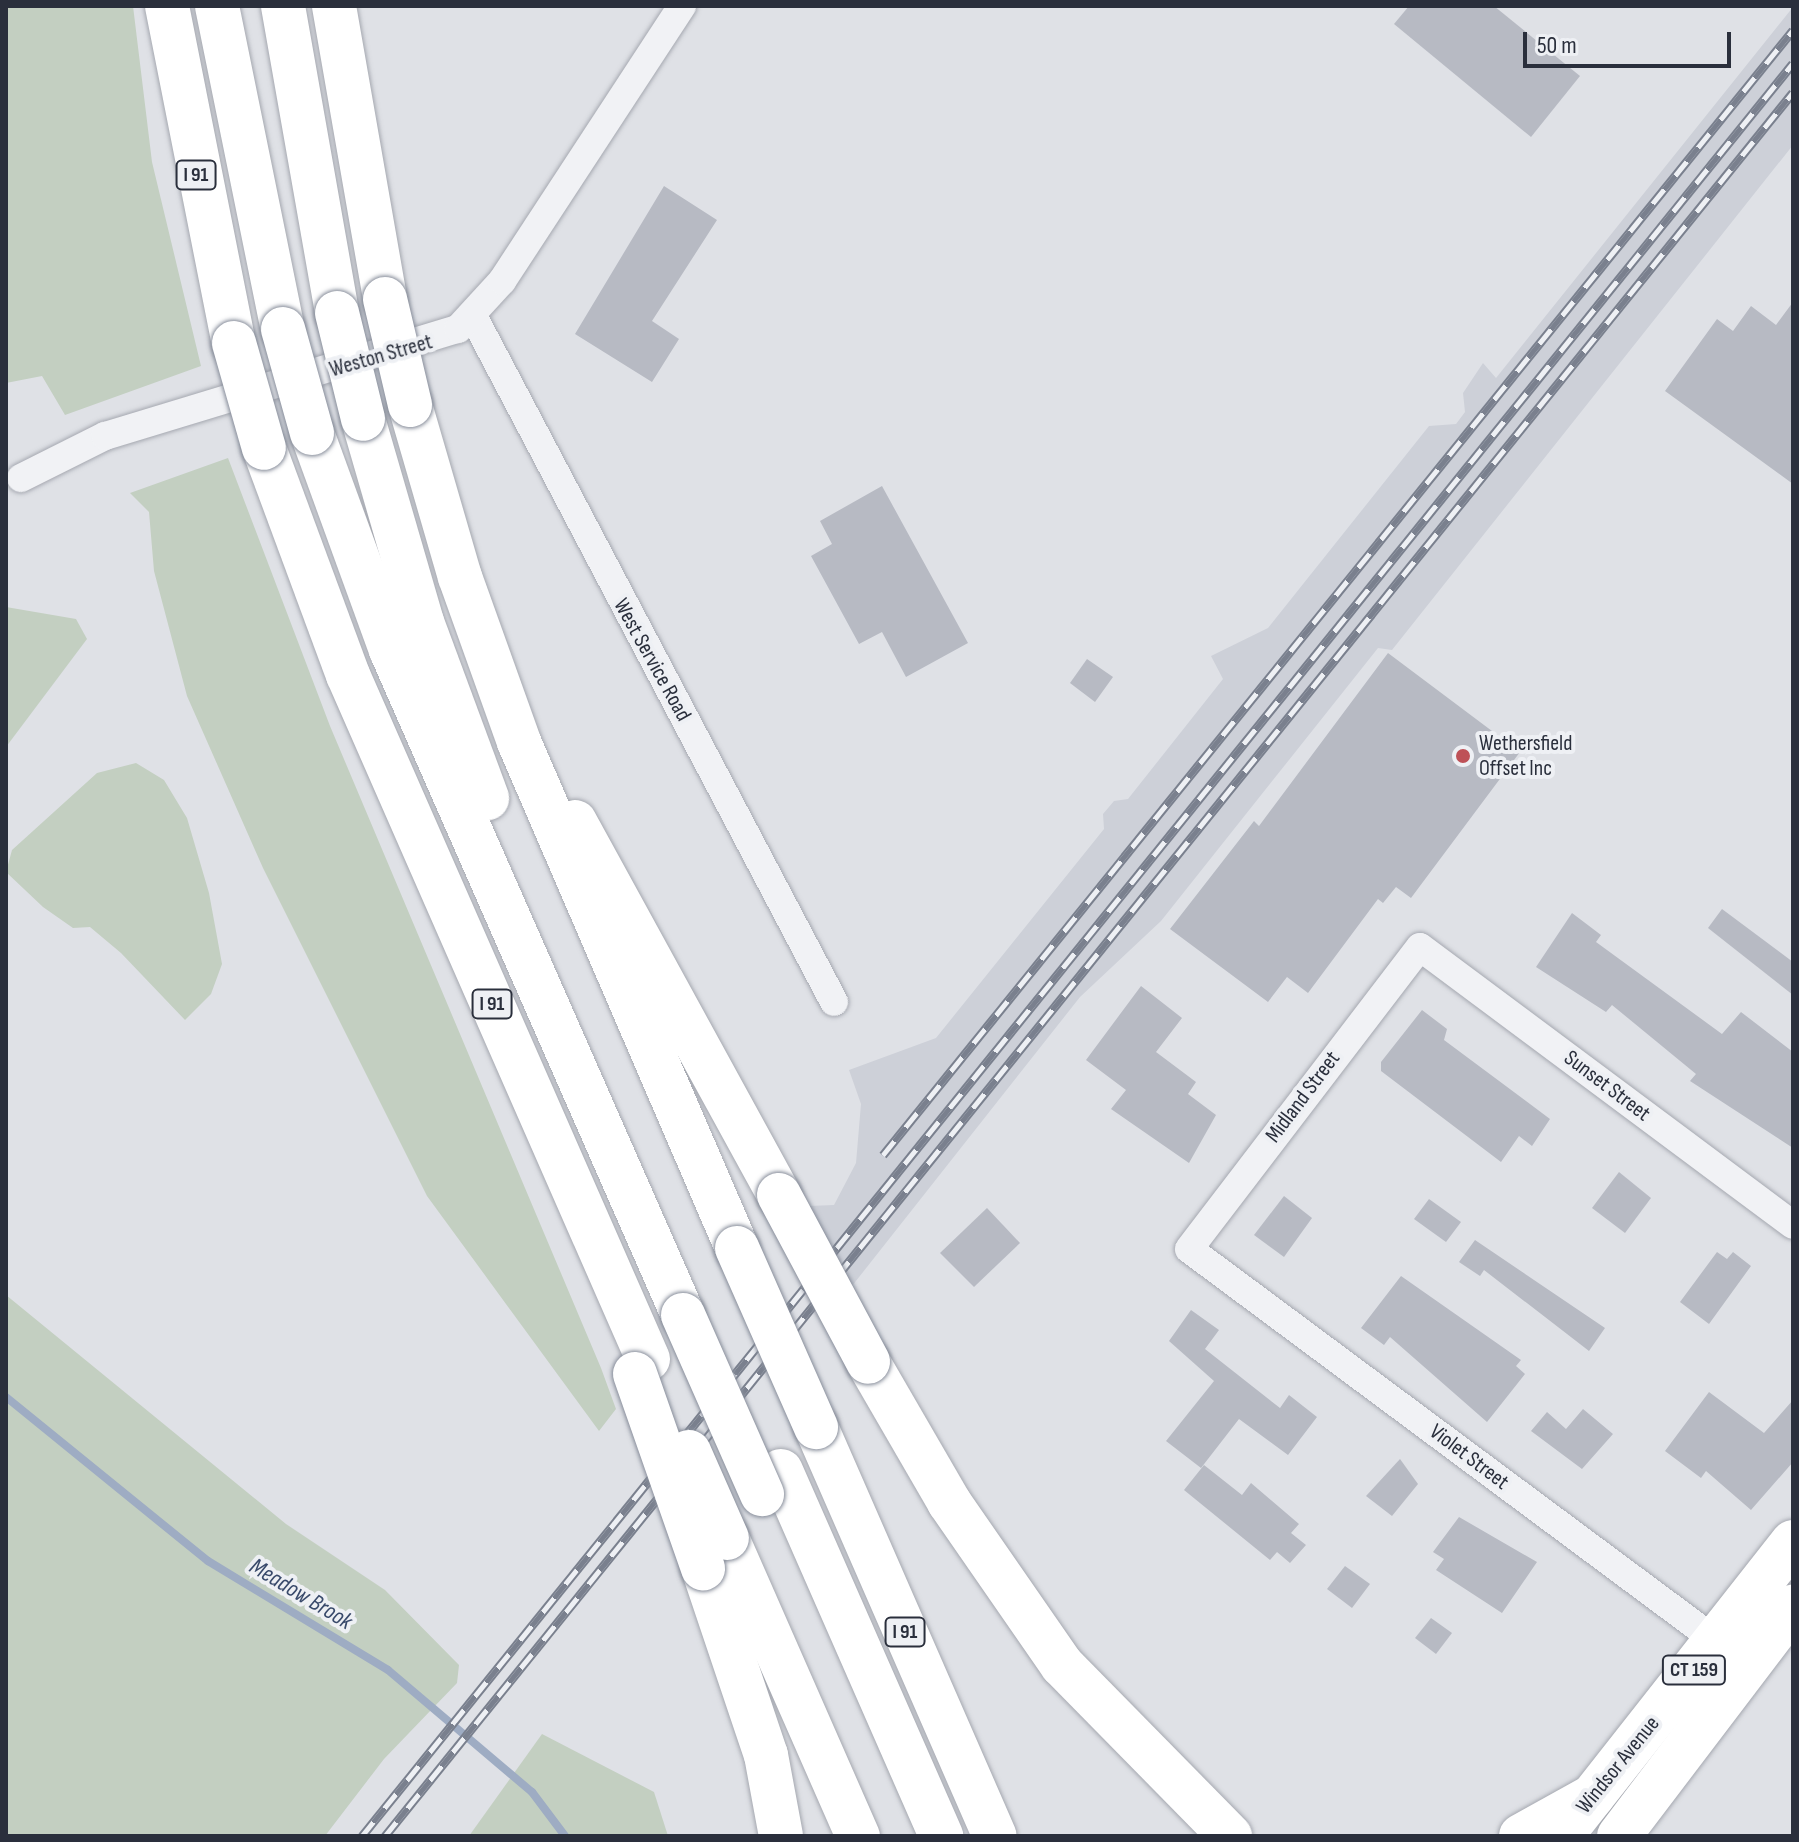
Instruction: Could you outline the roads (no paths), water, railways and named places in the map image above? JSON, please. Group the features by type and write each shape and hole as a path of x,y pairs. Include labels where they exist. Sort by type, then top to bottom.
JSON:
{"main road":[{"name":"I 91","path":"167,6 234,343 264,448 348,675 616,1287 642,1367 715,1553 858,1836"},
{"path":"217,6 283,329 312,433 391,650 693,1303 772,1482 941,1836"},
{"path":"283,6 337,313 363,419 462,734 693,1303"},
{"name":"I 91","path":"334,6 385,299 410,405 519,742 995,1836"},
{"path":"519,742 597,856 868,1362 1013,1598 1087,1694 1173,1783 1230,1836"},
{"path":"772,1482 913,1836"},
{"path":"715,1553 766,1755 781,1836"},
{"name":"Windsor Avenue","path":"1624,1830 1733,1654 1787,1577"},
{"name":"Windsor Avenue","path":"1561,1836 1593,1796 1733,1654"},
{"path":"1173,1783 1254,1836"},
{"path":"1521,1836 1593,1796 1624,1830"}],"street":[{"name":"Weston Street","path":"21,478 91,441 426,344 473,316 682,6"},
{"name":"West Service Road","path":"473,316 834,1002"},
{"name":"Sunset Street","path":"1420,947 1793,1225"},
{"name":"Midland Street","path":"1189,1249 1420,947"},
{"name":"Violet Street","path":"1189,1249 1733,1654"}],"waterway":[{"name":"Meadow Brook","path":"6,1397 208,1561 388,1670 532,1792 565,1836"}],"railway":[{"path":"883,1155 1793,30"},
{"path":"362,1836 1793,63"},
{"path":"385,1836 1793,92"}],"place":[{"name":"Wethersfield Offset Inc","path":"1463,756"}]}
